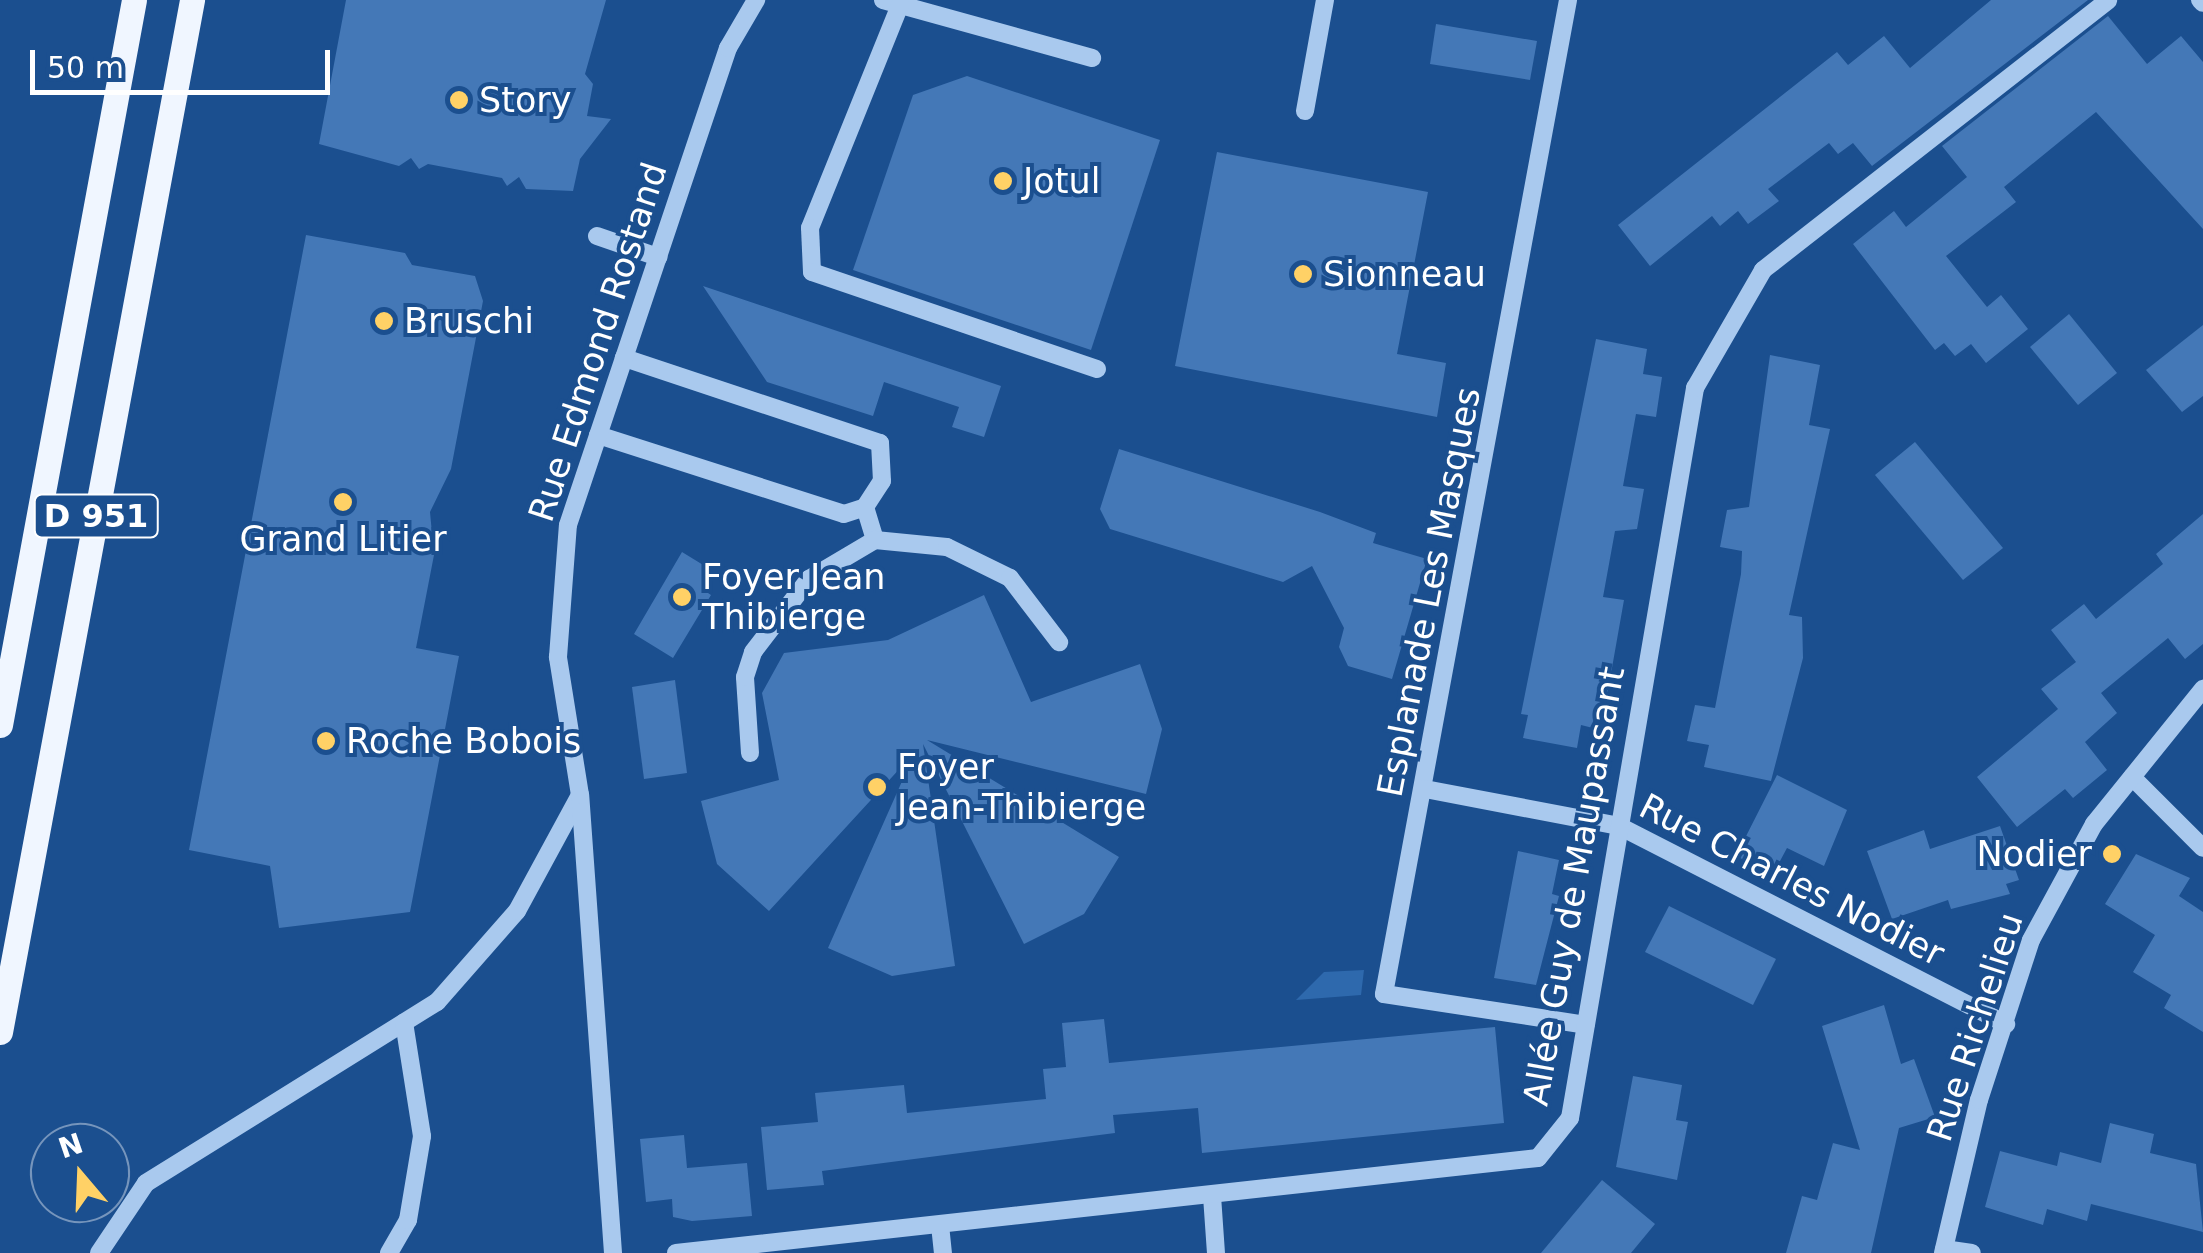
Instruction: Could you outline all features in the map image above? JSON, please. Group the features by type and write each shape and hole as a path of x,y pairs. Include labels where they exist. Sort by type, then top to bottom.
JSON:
{"main road":[{"name":"D 951","path":"0,725 134,0"},
{"name":"D 951","path":"0,1032 192,0"}],"street":[{"path":"728,48 744,0"},
{"name":"Rue Edmond Rostand","path":"613,1253 580,795 558,657 568,526 728,48 756,0"},
{"path":"1304,111 1325,0"},
{"name":"Esplanade Les Masques","path":"1568,0 1425,789 1384,994 1586,1025"},
{"name":"Allée Guy de Maupassant","path":"676,1253 1538,1158 1570,1118 1695,388 1763,270 2108,0"},
{"path":"1092,58 892,2 810,228 812,272 1097,368"},
{"path":"598,236 658,257"},
{"path":"598,435 844,514 865,507 882,481 880,443 624,358"},
{"path":"865,507 875,540"},
{"path":"750,753 745,677 753,652 809,579 875,540 947,546 988,566 1031,598 1060,642"},
{"name":"Rue Richelieu","path":"1944,1251 2031,940 2094,824 2203,689"},
{"path":"2132,777 2203,848"},
{"name":"Rue Charles Nodier","path":"1425,789 1620,826 2006,1024"},
{"path":"99,1253 146,1183 438,1002 517,912 580,795"},
{"path":"389,1253 408,1220 422,1136 404,1022"},
{"path":"1212,1196 1216,1253"},
{"path":"940,1225 942,1253"},
{"path":"1944,1251 1972,1253"}],"shaded area":[{"path":"1364,970 1361,995 1296,1000 1324,972"}],"building":[{"name":"Story","path":"346,0 606,0 585,74 593,84 587,116 611,119 580,159 573,191 526,189 519,177 507,186 502,178 428,164 419,169 411,158 399,166 319,144"},
{"path":"1991,0 2088,0 1872,166 1853,143 1838,154 1829,143 1768,189 1779,201 1748,224 1738,211 1720,226 1712,216 1650,266 1618,225 1837,52 1848,65 1884,36 1910,68"},
{"path":"2108,16 2147,64 2181,36 2203,62 2203,229 2096,112 2004,187 2016,202 1946,256 1987,307 2001,295 2028,329 1986,363 1971,344 1955,356 1944,343 1935,350 1853,244 1894,211 1906,227 1967,177 1942,146"},
{"path":"1436,24 1537,41 1530,80 1430,64"},
{"path":"967,76 1160,140 1091,350 853,270 913,95"},
{"name":"Sionneau","path":"1217,152 1428,192 1397,354 1446,363 1437,417 1175,366"},
{"path":"306,235 405,253 412,265 475,276 483,301 451,469 430,512 434,555 416,648 459,656 410,912 279,928 270,866 189,850"},
{"path":"703,286 1001,386 984,437 952,427 959,407 884,382 873,416 767,382"},
{"path":"2069,314 2117,373 2078,405 2030,347"},
{"path":"2203,325 2203,396 2182,412 2146,370"},
{"path":"1596,339 1647,349 1643,374 1662,377 1656,417 1636,414 1623,486 1644,489 1637,529 1615,531 1603,597 1624,600 1601,730 1581,725 1577,748 1523,738 1528,715 1521,714"},
{"path":"1770,355 1820,365 1809,425 1830,429 1789,615 1802,617 1803,658 1771,781 1704,767 1709,745 1687,741 1695,705 1715,708 1742,551 1720,547 1727,510 1749,507"},
{"path":"1915,442 2003,548 1963,580 1875,475"},
{"path":"1119,449 1320,512 1376,533 1373,543 1427,559 1392,679 1348,666 1339,647 1344,628 1312,566 1283,582 1110,529 1100,509"},
{"path":"2203,514 2203,644 2185,659 2168,638 2101,693 2117,713 2085,742 2107,770 2073,798 2065,789 2017,827 1977,777 2058,709 2041,689 2076,662 2051,630 2084,604 2096,619 2163,564 2156,554"},
{"name":"Foyer Jean Thibierge","path":"682,552 713,571 702,589 711,595 673,658 634,634"},
{"name":"Foyer Jean-Thibierge","path":"984,595 1031,702 1140,664 1162,729 1146,794 927,740 1119,857 1084,914 1024,944 923,744 955,966 892,976 828,948 915,752 769,911 717,864 701,801 779,780 762,693 784,653 888,640"},
{"path":"675,680 687,773 644,779 632,687"},
{"path":"1777,775 1847,810 1824,866 1787,848 1773,874 1736,856"},
{"path":"2000,826 2019,880 2006,884 2010,894 1951,909 1948,900 1892,919 1867,851 1924,830 1930,849"},
{"path":"1518,851 1559,860 1552,894 1559,896 1536,985 1494,978"},
{"path":"2136,854 2190,878 2179,896 2203,912 2203,1032 2164,1008 2171,995 2133,972 2155,935 2105,904"},
{"path":"1669,906 1776,959 1753,1005 1645,952"},
{"path":"1884,1005 1901,1064 1914,1059 1935,1117 1899,1128 1871,1253 1786,1253 1802,1196 1817,1200 1833,1143 1860,1150 1822,1026"},
{"path":"1104,1019 1109,1063 1495,1027 1504,1123 1202,1153 1198,1108 1113,1115 1115,1133 822,1171 824,1185 767,1190 761,1127 818,1122 815,1093 904,1085 907,1113 1046,1099 1043,1069 1066,1067 1062,1023"},
{"path":"1633,1076 1682,1085 1676,1120 1688,1122 1677,1180 1616,1167"},
{"path":"2110,1123 2154,1134 2150,1153 2196,1164 2203,1232 2091,1204 2087,1221 2047,1209 2043,1225 1985,1207 2000,1151 2057,1166 2060,1152 2101,1163"},
{"path":"684,1135 687,1168 747,1163 752,1216 692,1221 673,1217 672,1199 646,1202 640,1139"},
{"path":"1602,1180 1655,1224 1631,1253 1541,1253"}],"place":[{"name":"Story","path":"459,100"},
{"name":"Jotul","path":"1003,181"},
{"name":"Sionneau","path":"1303,274"},
{"name":"Bruschi","path":"384,321"},
{"name":"Grand Litier","path":"343,502"},
{"name":"Foyer Jean Thibierge","path":"682,597"},
{"name":"Roche Bobois","path":"326,741"},
{"name":"Foyer Jean-Thibierge","path":"877,787"},
{"name":"Nodier","path":"2112,854"}]}
